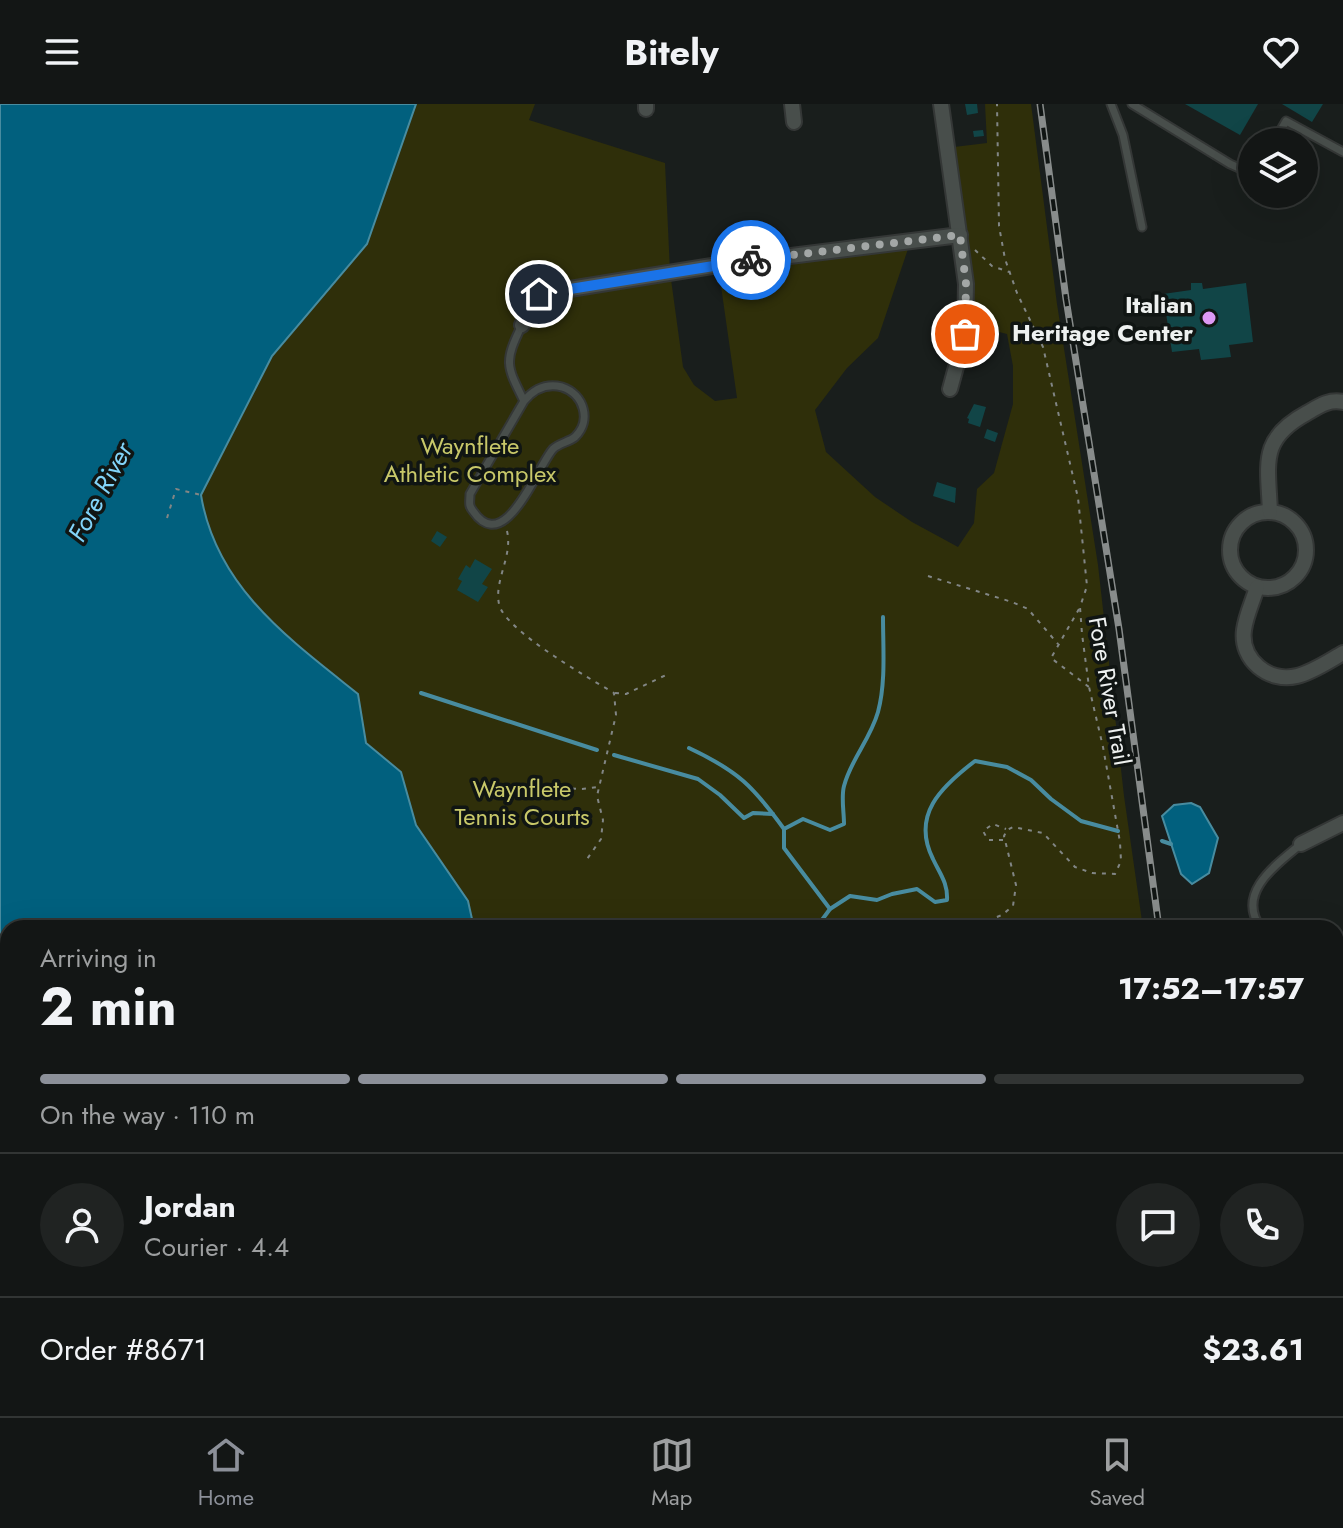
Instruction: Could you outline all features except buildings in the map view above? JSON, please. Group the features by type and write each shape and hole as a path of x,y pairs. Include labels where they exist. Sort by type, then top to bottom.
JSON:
{"street":[{"path":"792,104 794,122"},
{"path":"941,104 967,309 965,334 950,389"},
{"path":"522,325 539,294 718,265 960,235"},
{"path":"1270,512 1269,457 1278,433 1322,404 1343,402"},
{"path":"1270,512 1288,517 1298,526 1304,537 1305,556 1301,569 1288,583 1276,587 1257,587 1241,578 1233,568 1230,543 1241,522 1252,515 1270,512"},
{"path":"1257,587 1244,629 1244,643 1258,667 1277,677 1303,674 1343,653"},
{"path":"1301,844 1343,823"}],"lane":[{"path":"1111,104 1123,135 1142,227"},
{"path":"1132,104 1238,168"},
{"path":"1282,128 1286,121 1299,128"},
{"path":"1318,138 1343,152"},
{"path":"522,325 508,357 511,374 524,401"},
{"path":"547,385 561,387 574,393 581,403 585,414 583,425 577,435 555,446 504,523 492,524 479,520 469,506 470,494 524,401 533,391 547,385"},
{"path":"1258,920 1253,907 1257,887 1301,844"}],"path":[{"name":"Fore River Trail","path":"997,104 999,226 1010,272 1043,347 1078,498 1087,586 1080,607 1089,687 1120,842 1119,869 1115,874 1107,875 1075,867 1043,833 1021,827 1007,830"},
{"path":"960,235 992,266 1010,272"},
{"path":"167,518 176,489 201,495"},
{"path":"504,523 508,536 498,603 504,617 540,646 614,693 626,694 668,674"},
{"path":"928,576 1028,609 1058,644"},
{"path":"1080,607 1051,658 1089,687"},
{"path":"585,862 601,839 603,820 597,796 616,715 614,693"},
{"path":"562,788 599,786"},
{"path":"989,920 1013,906 1016,885 1004,840 1007,830 993,824 983,831 988,840 1004,840"}],"green space":[{"path":"357,104 535,104 529,120 665,163 670,272 683,367 694,385 715,401 737,398 718,265 911,240 878,338 847,368 815,410 826,452 875,497 958,547 974,523 977,489 994,473 1013,404 1013,366 1007,334 983,328 970,337 974,300 954,147 987,143 985,104 1031,104 1057,304 1098,565 1124,796 1142,920 84,920 101,642"}],"water":[{"name":"Fore River","path":"0,104 416,104 367,244 272,356 201,495 209,528 239,584 282,631 358,694 366,743 401,772 416,825 468,901 472,920 0,920"},
{"path":"1191,803 1200,807 1218,838 1209,873 1192,884 1181,874 1162,816 1174,805"}],"waterway":[{"path":"830,909 784,848 784,829 803,819 830,830 844,824 844,786 875,722 881,701 883,617"},
{"path":"421,693 597,750"},
{"path":"689,748 720,764 743,781 784,829"},
{"path":"614,755 698,779 744,818 753,813 773,814"},
{"path":"822,920 830,909 850,896 877,900 917,889 935,902 947,900 945,884 927,843 928,816 941,792 975,761 1007,767 1031,780 1081,821 1118,831"},
{"path":"1162,841 1171,844"}],"railway":[{"path":"1040,104 1066,299 1119,629 1158,920"}],"way so far":[{"path":"751,260 960,235 966,284 965,334"}],"place":[{"name":"Italian Heritage Center","path":"1209,318"}],"route":[{"path":"539,294 751,260"}],"park label":[{"name":"Waynflete Athletic Complex","path":"470,459"},
{"name":"Waynflete Tennis Courts","path":"522,802"}]}
